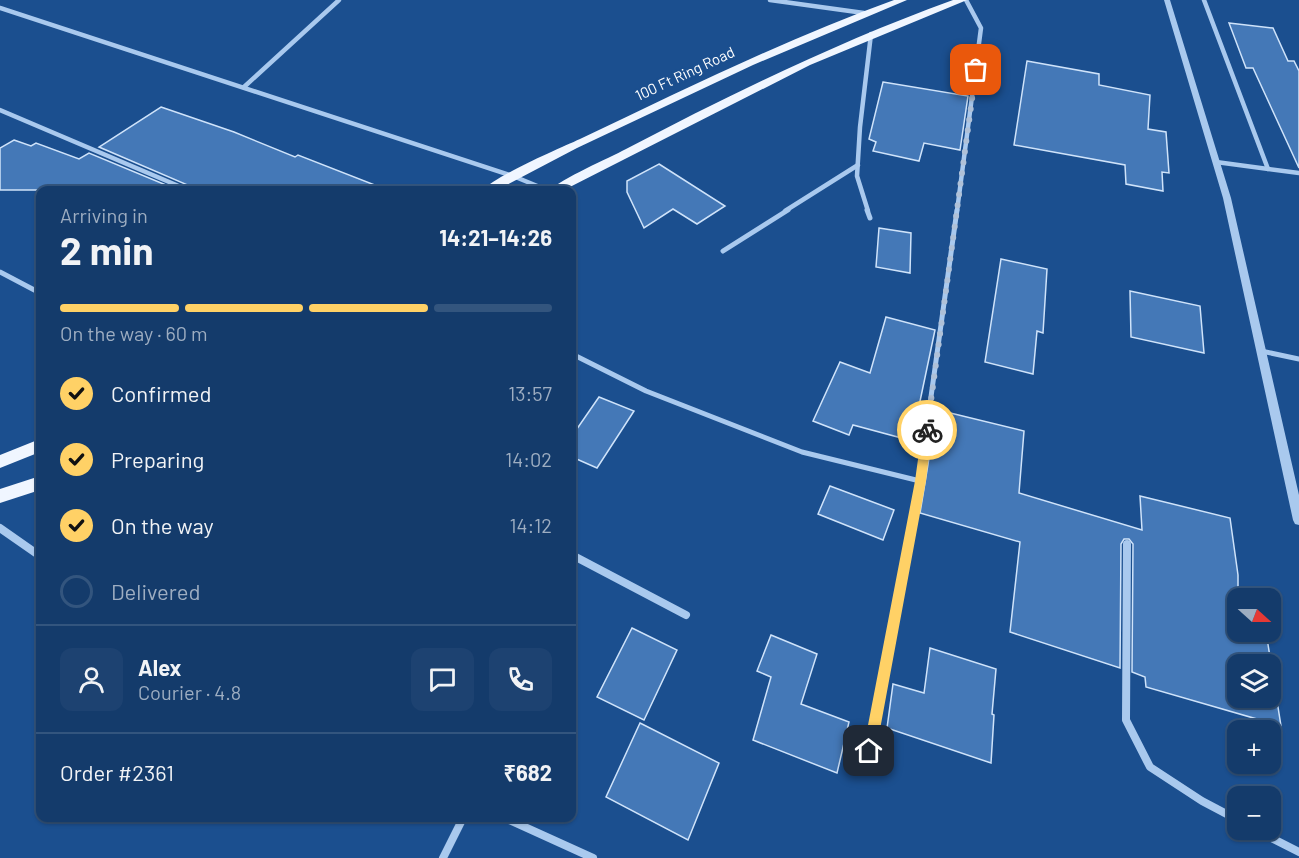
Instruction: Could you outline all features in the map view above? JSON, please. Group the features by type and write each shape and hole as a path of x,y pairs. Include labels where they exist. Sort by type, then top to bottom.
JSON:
{"main road":[{"name":"100 Ft Ring Road","path":"496,186 718,78 864,13 902,0"},
{"path":"564,186 770,79 872,33 964,0"},
{"path":"0,462 36,448"},
{"path":"0,496 36,484"}],"street":[{"path":"244,87 339,0"},
{"path":"770,0 864,13"},
{"path":"831,9 832,0"},
{"path":"869,751 920,481 981,28 964,0"},
{"path":"1167,0 1227,198 1299,520"},
{"path":"1204,0 1268,169"},
{"path":"0,8 513,176 537,186"},
{"path":"870,218 857,176 872,33"},
{"path":"0,110 180,186"},
{"path":"1216,162 1299,173"},
{"path":"723,251 858,165"},
{"path":"0,272 36,291"},
{"path":"1261,351 1299,359"},
{"path":"576,356 646,391 802,452 920,481"},
{"path":"0,528 36,553"},
{"path":"1127,544 1126,720 1150,767 1202,801 1227,814"},
{"path":"576,557 686,615"},
{"path":"443,858 461,822"},
{"path":"514,822 593,858"},
{"path":"1276,840 1299,852"}],"building":[{"path":"1229,23 1273,28 1288,61 1294,61 1299,71 1299,168 1253,68 1246,68"},
{"path":"1027,61 1099,74 1099,85 1150,95 1148,129 1166,132 1169,173 1162,172 1163,191 1126,184 1125,165 1014,145"},
{"path":"883,82 968,96 960,150 924,143 919,161 873,151 876,142 869,139"},
{"path":"161,107 234,132 295,157 298,155 377,186 190,186 99,147"},
{"path":"14,140 31,146 36,143 79,159 89,153 168,186 36,186 36,190 0,190 0,148"},
{"path":"659,164 725,206 697,224 673,209 644,228 627,192 627,181"},
{"path":"879,228 911,233 910,273 876,267"},
{"path":"1001,259 1047,269 1043,333 1037,331 1033,374 985,362"},
{"path":"1130,291 1200,306 1204,353 1131,337"},
{"path":"886,317 935,330 919,406 925,407 920,443 853,425 849,435 813,421 840,362 870,373"},
{"path":"599,397 634,411 597,468 576,459 576,430"},
{"path":"934,409 1024,431 1019,493 1142,530 1140,496 1230,518 1238,588 1227,588 1227,642 1268,642 1270,654 1227,654 1227,708 1278,708 1280,720 1260,720 1146,687 1145,677 1132,672 1133,544 1129,539 1124,539 1121,544 1120,668 1010,632 1020,542 920,513 931,446 929,445"},
{"path":"830,486 894,510 883,540 818,514"},
{"path":"632,628 677,650 644,720 597,697"},
{"path":"771,635 817,654 801,704 849,722 837,773 753,740 771,677 757,671"},
{"path":"930,648 996,669 991,763 887,728 893,684 924,693"},
{"path":"640,723 719,763 688,840 606,797"}],"way so far":[{"path":"927,430 976,70"}],"route":[{"path":"869,751 920,481 927,430"}]}
